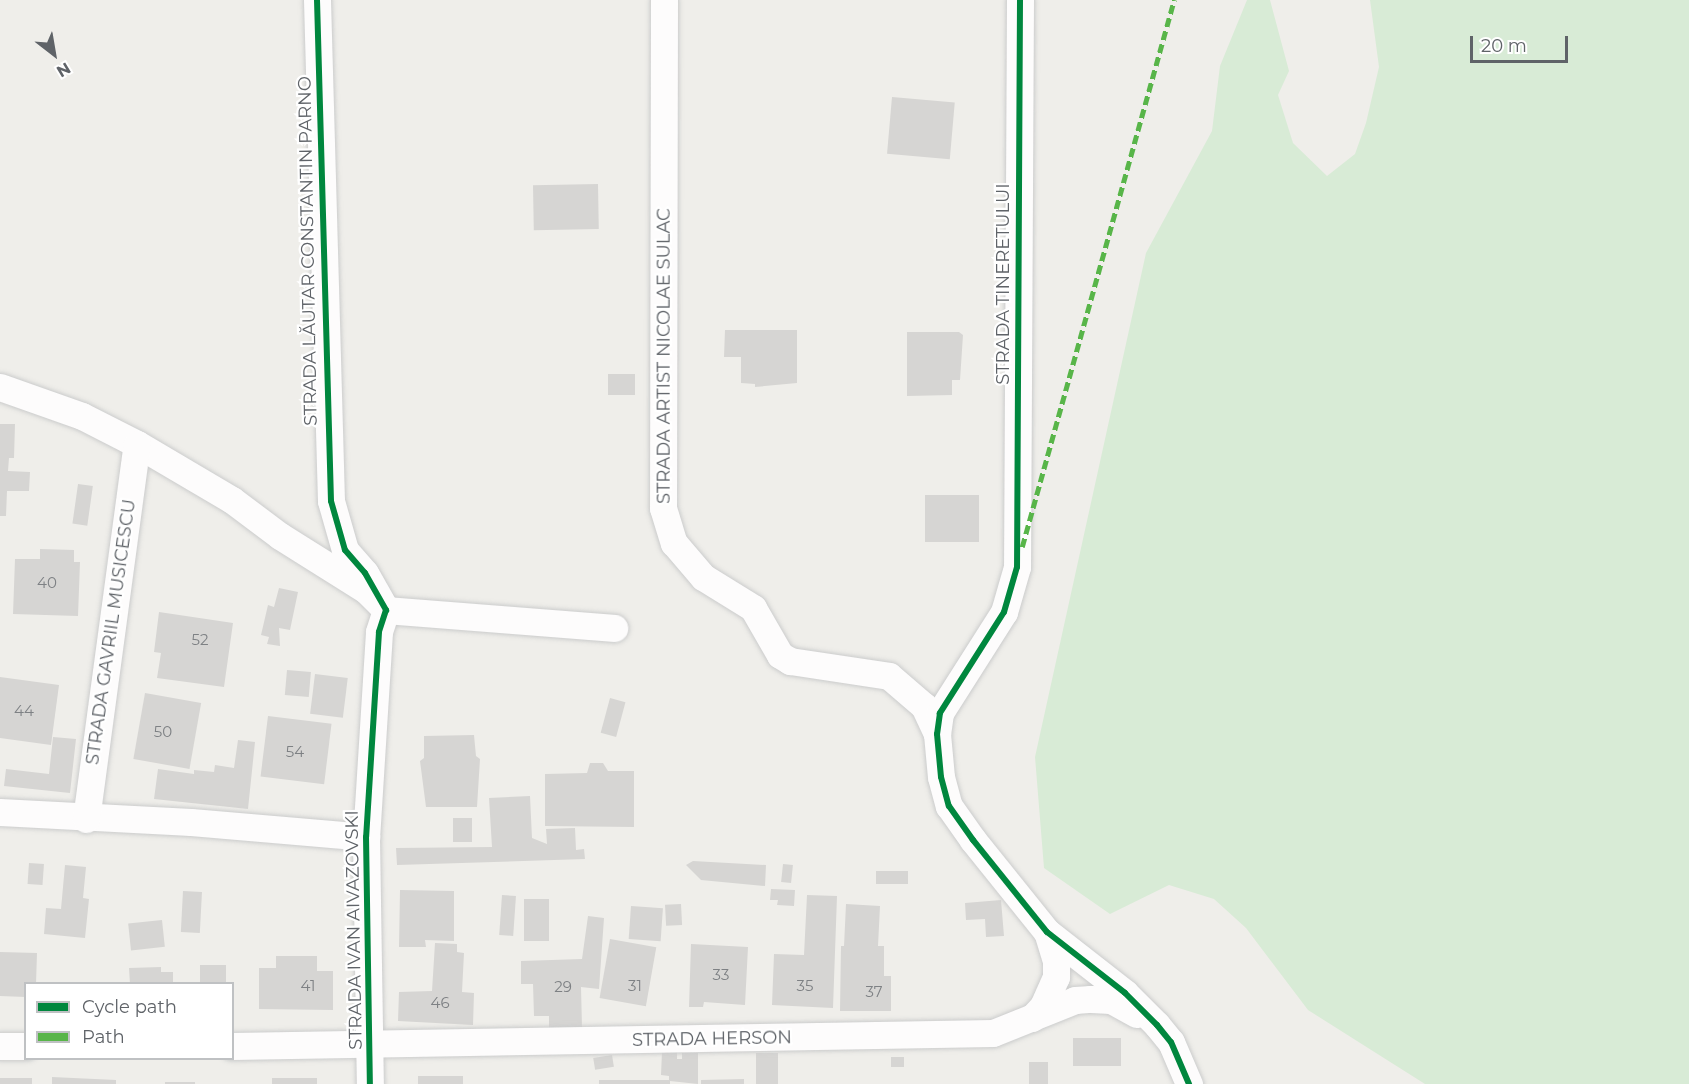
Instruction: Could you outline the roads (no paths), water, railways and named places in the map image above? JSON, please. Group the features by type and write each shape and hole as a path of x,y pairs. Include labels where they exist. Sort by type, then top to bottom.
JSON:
{"street":[{"name":"STRADA LĂUTAR CONSTANTIN PARNO","path":"317,0 331,501 345,550 365,573 383,621"},
{"name":"STRADA ARTIST NICOLAE SULAC","path":"664,0 663,508 675,543 703,577 753,608 780,655 790,661 890,676 924,706 937,734"},
{"name":"STRADA TINERETULUI","path":"937,734 948,698 1004,612 1017,567 1020,0"},
{"path":"0,387 82,416 137,444 232,500 280,536 366,590 383,621 614,628"},
{"name":"STRADA GAVRIIL MUSICESCU","path":"86,819 137,444"},
{"name":"STRADA IVAN AIVAZOVSKI","path":"370,1084 366,837 383,621"},
{"path":"937,734 941,777 949,806 1047,932 1125,993 1171,1042 1189,1084"},
{"path":"0,812 86,819 191,822 366,837"},
{"path":"1031,1019 1043,1006 1056,977 1056,961 1047,932"},
{"name":"STRADA HERSON","path":"234,1046 371,1046 959,1035 993,1033 1075,1000 1111,1000 1138,1016 1171,1042"},
{"path":"0,1046 24,1046"}]}
